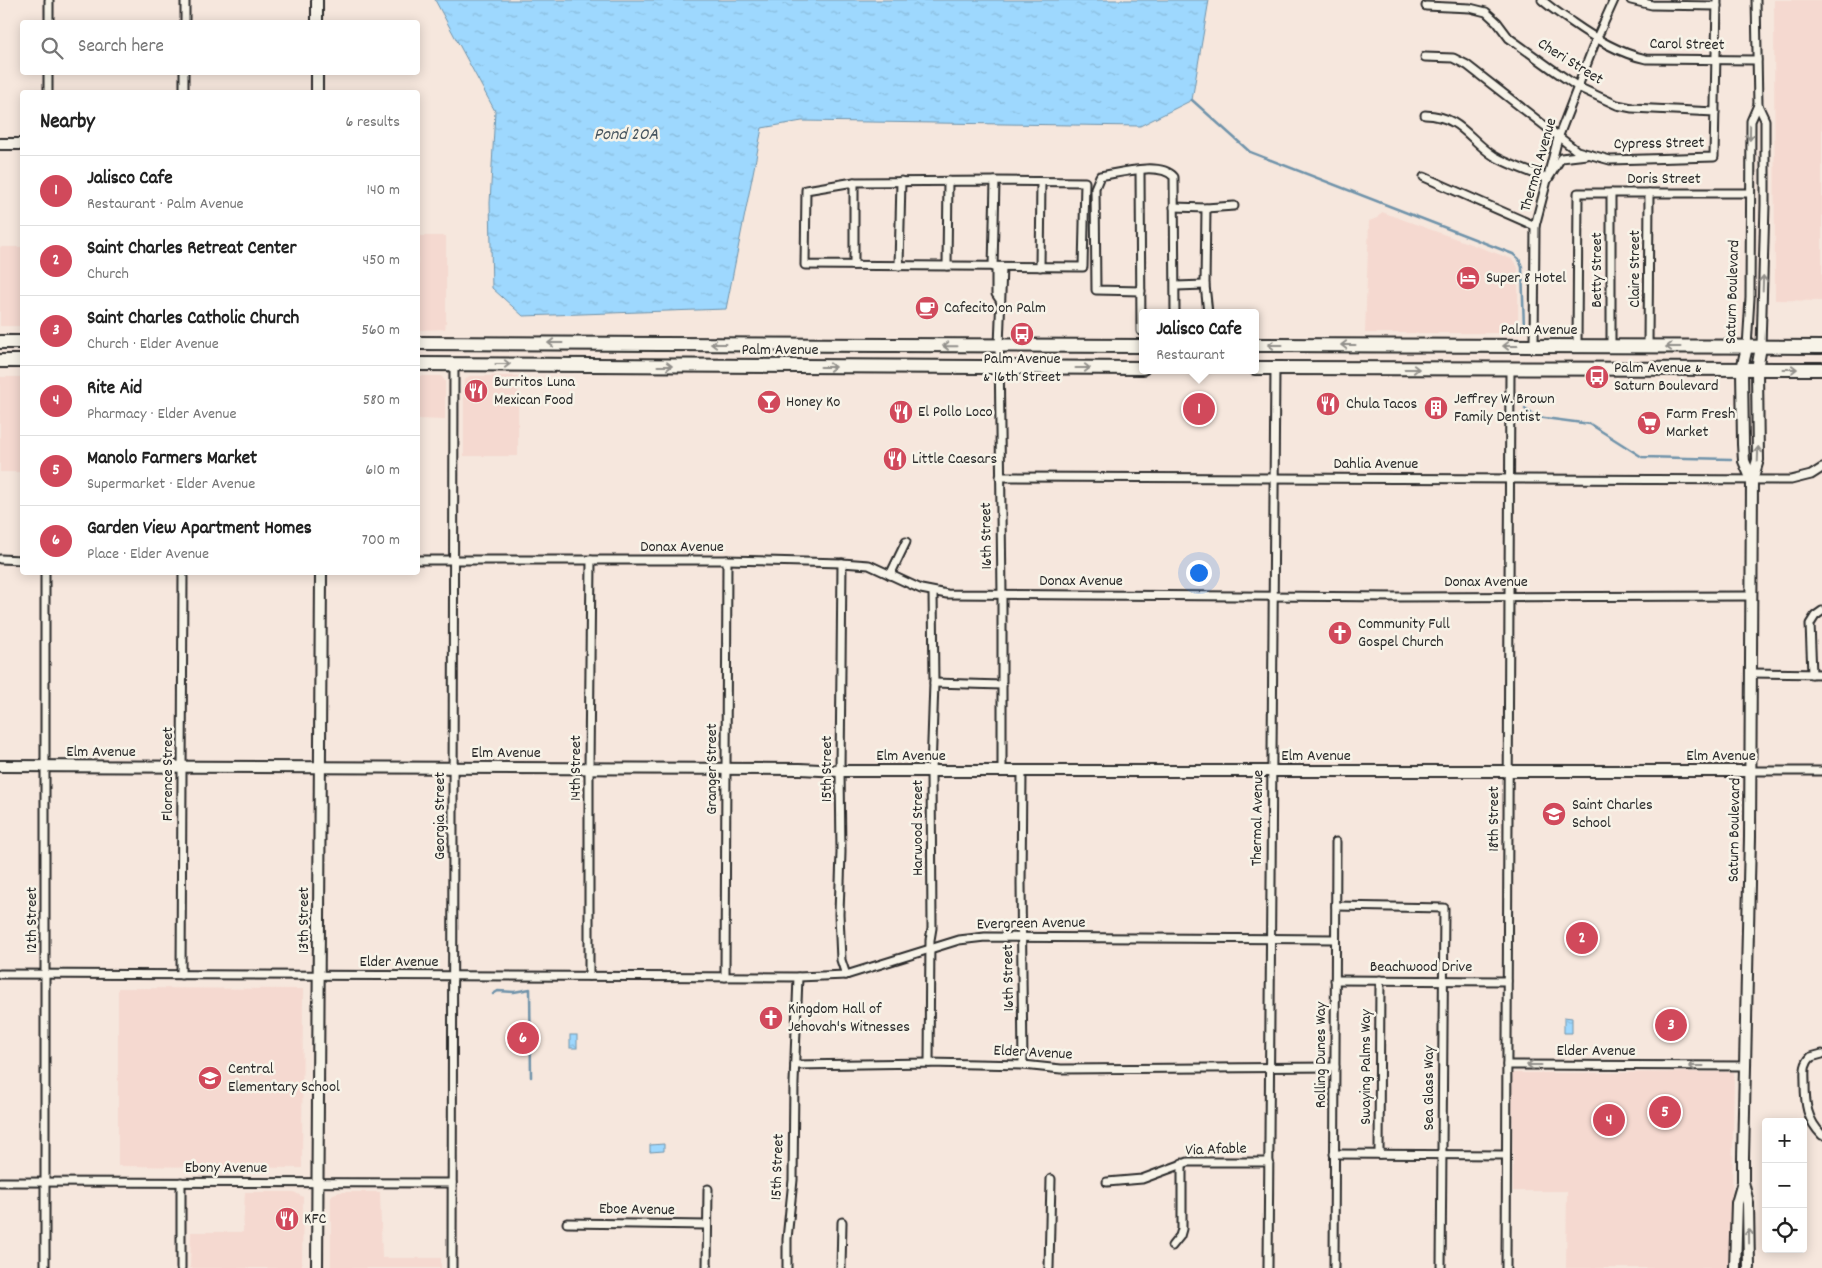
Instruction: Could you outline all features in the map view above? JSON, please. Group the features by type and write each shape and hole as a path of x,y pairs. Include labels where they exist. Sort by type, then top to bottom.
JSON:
{"highway":[{"path":"0,342 20,342"},
{"name":"Palm Avenue","path":"420,343 1139,346"},
{"name":"Palm Avenue","path":"1259,345 1822,347"},
{"path":"0,361 20,361"},
{"name":"Palm Avenue","path":"420,364 1139,368"},
{"path":"1259,368 1510,370 1822,369"}],"main road":[{"path":"317,0 317,20"},
{"path":"317,75 317,90"},
{"path":"0,144 20,144"},
{"name":"Saturn Boulevard","path":"1747,347 1742,369 1743,444 1744,461 1752,480"},
{"name":"Saturn Boulevard","path":"1750,1268 1748,1203 1743,1182 1750,771 1752,480 1758,460 1757,369 1761,348"},
{"name":"13th Street","path":"318,1268 321,575"},
{"name":"Elm Avenue","path":"0,766 589,768 840,771 1750,771"},
{"name":"Saturn Boulevard","path":"1735,1268 1737,1203 1743,1182"}],"street":[{"path":"48,0 48,20"},
{"path":"184,20 185,0"},
{"name":"Carol Street","path":"1542,0 1550,8 1596,40 1632,56 1646,59 1757,60"},
{"name":"Thermal Avenue","path":"1534,346 1535,226 1558,138 1596,40 1614,0"},
{"path":"1631,0 1652,5 1717,3 1715,112"},
{"name":"Saturn Boulevard","path":"1756,0 1758,106 1765,120 1761,348"},
{"name":"Cheri Street","path":"1426,6 1470,8 1486,12 1498,22 1509,38 1578,87 1617,105 1632,108 1715,112"},
{"name":"Cypress Street","path":"1425,57 1453,58 1467,65 1577,151 1610,160 1714,157 1715,112"},
{"path":"48,75 48,90"},
{"path":"184,75 184,90"},
{"name":"Saturn Boulevard","path":"1747,347 1750,298 1751,121 1758,106"},
{"path":"1425,115 1436,115 1448,119 1468,132 1494,156 1548,179 1561,158 1590,154"},
{"path":"1141,291 1096,290 1095,188 1100,176 1162,169 1174,177 1175,309"},
{"path":"1140,170 1141,309"},
{"path":"1424,177 1535,226"},
{"path":"899,266 901,181"},
{"path":"948,181 948,266"},
{"path":"995,181 1085,182 1083,267 805,265 806,190 854,182 995,181"},
{"name":"16th Street","path":"995,181 997,267 1002,294 1000,300 999,346 1002,771"},
{"path":"854,182 854,265"},
{"path":"1040,267 1041,182"},
{"name":"Doris Street","path":"1577,347 1578,193 1750,193"},
{"name":"Betty Street","path":"1610,193 1611,347"},
{"name":"Claire Street","path":"1648,346 1649,193"},
{"path":"1174,207 1206,208 1234,206"},
{"path":"1206,208 1205,285 1208,309"},
{"path":"1176,286 1205,285"},
{"name":"Georgia Street","path":"452,1268 454,364"},
{"name":"Thermal Avenue","path":"1268,1268 1275,368"},
{"name":"18th Street","path":"1506,1268 1510,370"},
{"name":"Dahlia Avenue","path":"1000,477 1791,480 1811,475 1822,468"},
{"path":"890,575 906,542"},
{"path":"0,560 20,560"},
{"name":"Donax Avenue","path":"420,560 727,560 842,563 869,566 921,589 933,592 1002,595 1751,596"},
{"name":"14th Street","path":"589,976 592,560"},
{"name":"Granger Street","path":"725,977 727,560"},
{"name":"15th Street","path":"842,563 839,914 840,960 846,975"},
{"name":"12th Street","path":"45,1268 46,575"},
{"name":"Florence Street","path":"181,975 183,575"},
{"name":"Harwood Street","path":"929,1063 930,948 932,928 933,592"},
{"path":"1812,674 1810,624 1815,616 1822,611"},
{"path":"1751,673 1822,674"},
{"path":"934,683 1002,685"},
{"name":"16th Street","path":"1022,771 1021,883 1024,1065"},
{"name":"Elm Avenue","path":"1750,771 1822,771"},
{"name":"Rolling Dunes Way","path":"1334,1268 1336,842"},
{"name":"Sea Glass Way","path":"1336,906 1444,908 1441,1268"},
{"name":"Evergreen Avenue","path":"798,977 846,975 959,940 985,937 1336,939"},
{"name":"Elder Avenue","path":"0,974 798,977"},
{"name":"15th Street","path":"787,1268 787,1239 793,1180 798,977"},
{"name":"Beachwood Drive","path":"1335,980 1507,981"},
{"name":"Swaying Palms Way","path":"1379,1154 1380,980"},
{"path":"1822,1054 1812,1057 1804,1068 1806,1109 1812,1122 1822,1135"},
{"name":"Elder Avenue","path":"795,1065 929,1063 1024,1065 1061,1069 1335,1067"},
{"name":"Elder Avenue","path":"1506,1064 1745,1066"},
{"path":"1334,1154 1506,1155"},
{"name":"Via Afable","path":"1107,1182 1142,1180 1182,1163 1269,1162"},
{"path":"1172,1246 1180,1236 1182,1229 1182,1163"},
{"path":"1049,1268 1051,1179"},
{"name":"Ebony Avenue","path":"0,1182 452,1183"},
{"path":"181,1182 181,1268"},
{"path":"707,1268 708,1189"},
{"path":"841,1268 842,1222"},
{"name":"Eboe Avenue","path":"567,1223 707,1225"}],"shaded area":[{"path":"1774,0 1822,0 1822,301 1775,300"},
{"path":"1382,212 1512,259 1518,267 1518,331 1509,330 1506,333 1365,333 1369,221 1377,218"},
{"path":"420,236 446,236 445,329 420,330"},
{"path":"0,247 20,247 20,326 0,326"},
{"path":"420,376 441,376 445,381 445,420 420,419"},
{"path":"469,376 518,376 518,456 464,456 464,381"},
{"path":"0,377 20,377 20,472 0,472"},
{"name":"Central Elementary School","path":"118,988 303,989 302,1168 118,1166"},
{"path":"1734,1072 1731,1268 1566,1268 1567,1191 1513,1191 1512,1073"},
{"path":"245,1192 294,1192 303,1197 302,1268 190,1268 191,1232 243,1232"},
{"path":"340,1192 380,1192 382,1258 441,1258 441,1268 331,1268 331,1197 333,1194"}],"water":[{"name":"Pond 20A","path":"435,0 1209,0 1192,100 1140,126 802,121 762,128 726,309 523,316 492,288 490,203 495,111"},
{"path":"1564,1017 1572,1018 1572,1033 1564,1033"},
{"path":"570,1035 577,1035 577,1048 570,1048"},
{"path":"664,1144 664,1151 650,1152 650,1145"}],"waterway":[{"path":"1192,100 1250,152 1513,254 1519,259 1522,267 1524,329"},
{"path":"1525,409 1537,417 1590,424 1642,457 1731,459"},
{"path":"493,994 498,991 514,992 530,989 531,1077"}],"place":[{"name":"Super 8 Hotel","path":"1468,278"},
{"name":"Cafecito on Palm","path":"927,308"},
{"name":"Palm Avenue & 16th Street","path":"1022,334"},
{"name":"Palm Avenue & Saturn Boulevard","path":"1597,377"},
{"name":"Burritos Luna Mexican Food","path":"476,391"},
{"name":"Honey Ko","path":"769,402"},
{"name":"Chula Tacos","path":"1328,404"},
{"name":"Jeffrey W. Brown Family Dentist","path":"1436,408"},
{"name":"Jalisco Cafe","path":"1199,409"},
{"name":"El Pollo Loco","path":"901,412"},
{"name":"Farm Fresh Market","path":"1649,423"},
{"name":"Little Caesars","path":"895,459"},
{"name":"Community Full Gospel Church","path":"1340,633"},
{"name":"Saint Charles School","path":"1554,814"},
{"name":"Saint Charles Retreat Center","path":"1582,938"},
{"name":"Kingdom Hall of Jehovah's Witnesses","path":"771,1018"},
{"name":"Saint Charles Catholic Church","path":"1671,1025"},
{"name":"Garden View Apartment Homes","path":"523,1038"},
{"name":"Central Elementary School","path":"210,1078"},
{"name":"Manolo Farmers Market","path":"1665,1112"},
{"name":"Rite Aid","path":"1609,1120"},
{"name":"KFC","path":"287,1219"}]}
